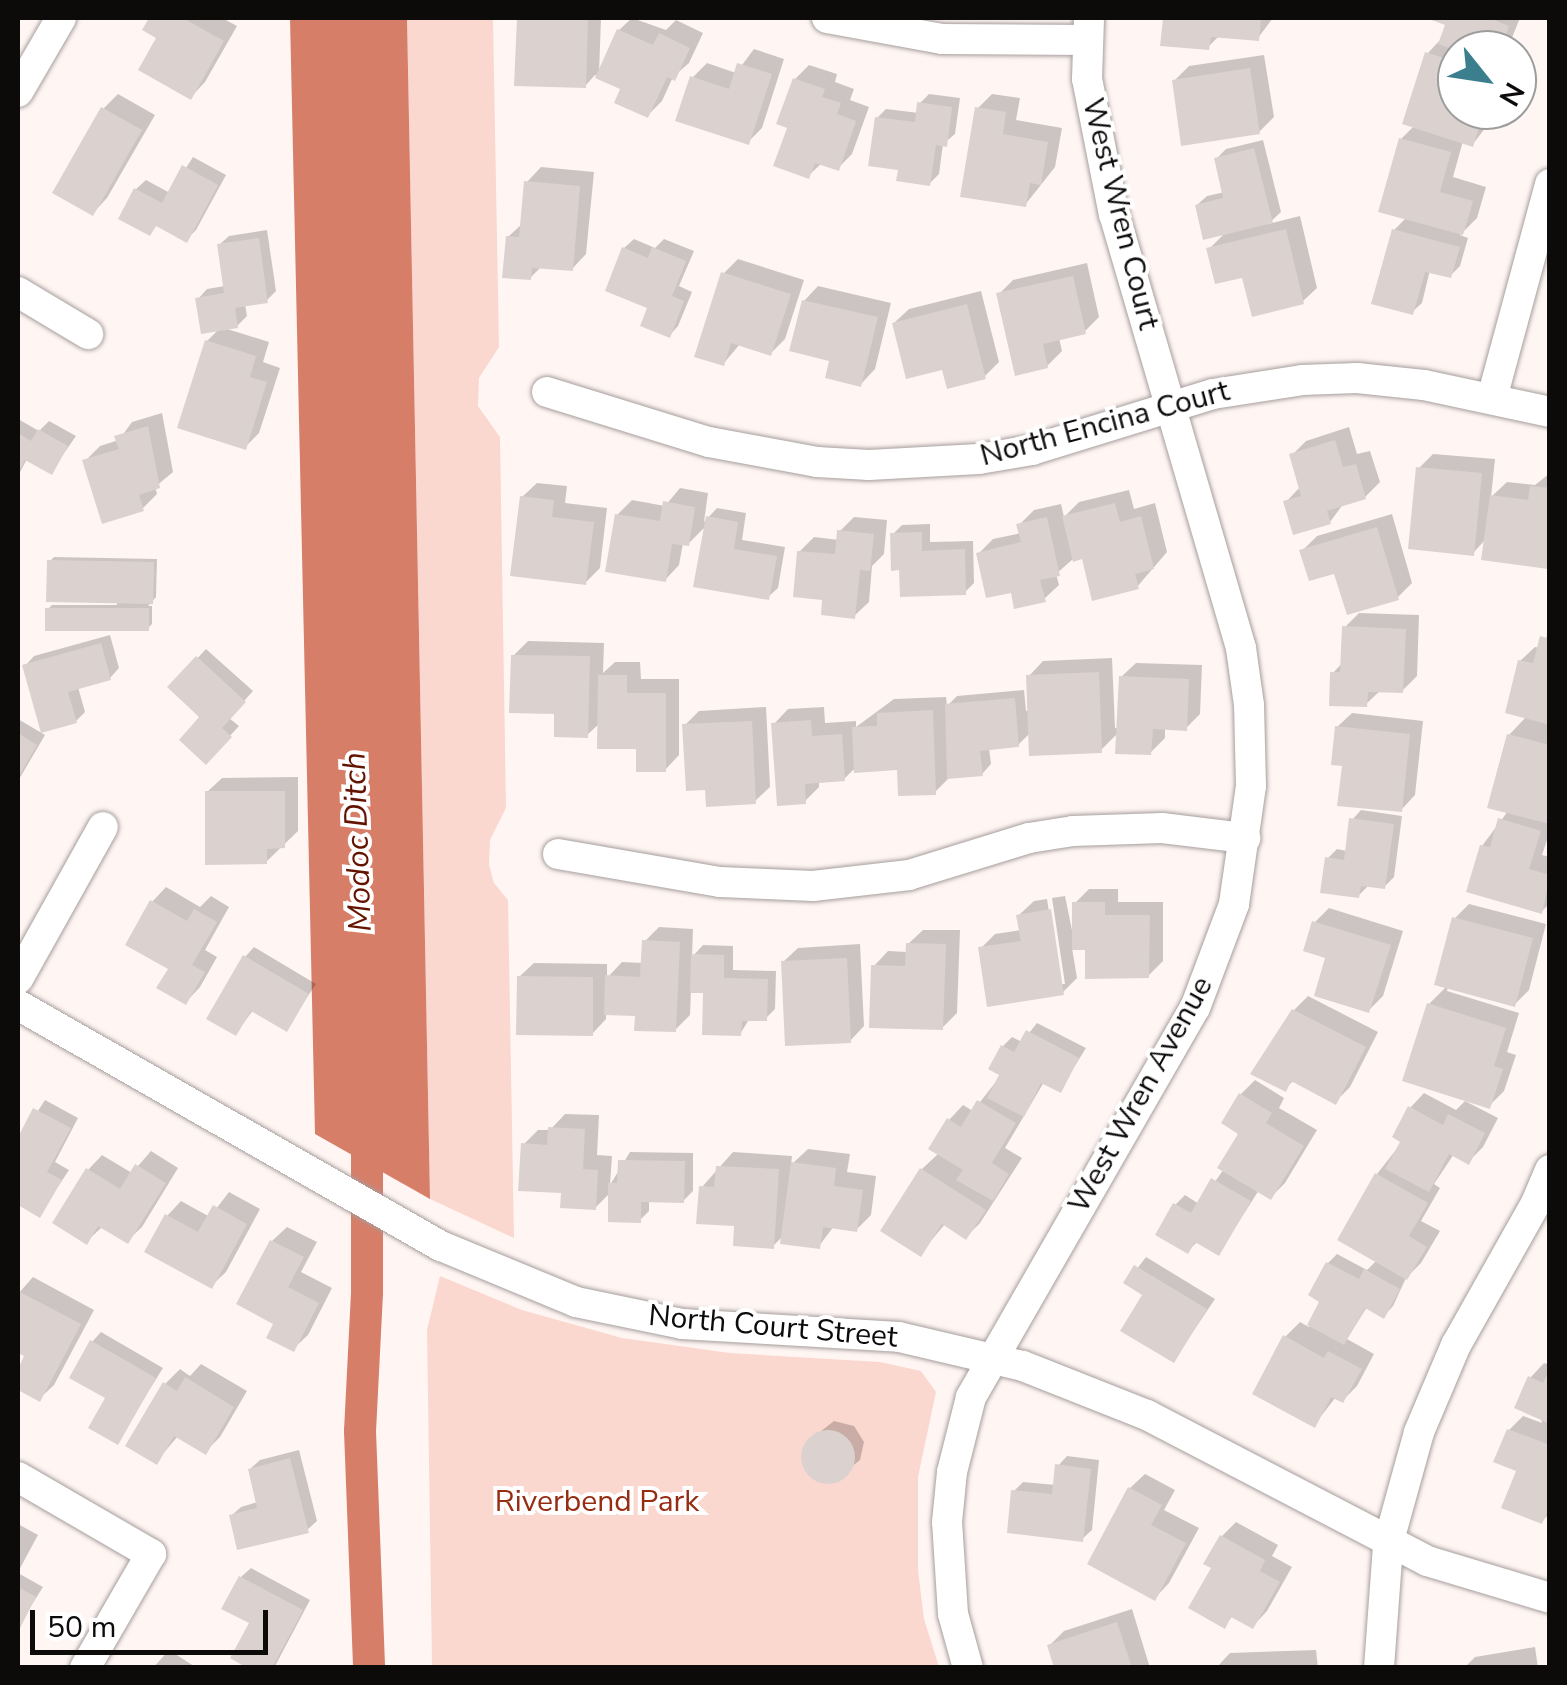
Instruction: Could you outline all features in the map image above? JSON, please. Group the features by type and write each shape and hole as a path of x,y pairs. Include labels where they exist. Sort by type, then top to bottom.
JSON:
{"street":[{"path":"18,92 61,18"},
{"path":"827,18 942,38 1088,29"},
{"name":"West Wren Court","path":"1088,29 1087,79 1110,199 1172,408"},
{"path":"1492,398 1550,184"},
{"path":"18,292 88,334"},
{"name":"North Encina Court","path":"547,392 709,442 817,462 869,465 979,459 1032,450 1257,385 1357,378 1492,398 1550,412"},
{"name":"West Wren Avenue","path":"968,1668 951,1599 947,1522 959,1436 991,1357 1195,1008 1234,904 1245,838 1252,786 1249,706 1241,648 1172,408"},
{"path":"18,979 103,827"},
{"path":"558,854 720,882 813,886 910,876 1029,838 1073,831 1162,828 1245,838"},
{"name":"North Court Street","path":"18,1005 418,1233 576,1302 682,1324 899,1337 991,1357 1058,1377 1147,1415 1388,1544 1463,1574 1550,1598"},
{"path":"1380,1668 1388,1544 1399,1493 1436,1388 1550,1170"},
{"path":"18,1477 151,1554 85,1668"}],"green space":[{"path":"407,18 493,18 499,347 479,378 478,406 500,437 506,808 490,840 489,865 494,883 508,900 514,1238 430,1199"},
{"name":"Riverbend Park","path":"440,1276 522,1310 622,1338 730,1353 880,1362 921,1371 936,1392 918,1477 918,1570 924,1619 939,1667 432,1667 427,1330"}],"water":[{"path":"290,18 407,18 430,1199 315,1134"}],"building":[{"path":"149,18 183,18 224,41 191,100 138,70 156,38 142,30"},
{"path":"517,18 588,18 586,88 514,86"},
{"path":"1163,18 1261,18 1259,41 1211,37 1209,50 1160,46"},
{"path":"1426,18 1489,18 1509,26 1508,30 1443,30 1445,25"},
{"path":"617,29 653,45 659,33 690,48 675,81 667,77 648,118 614,103 620,89 595,78"},
{"path":"1425,52 1437,56 1437,130 1478,130 1473,147 1402,124"},
{"path":"737,63 772,74 749,145 675,121 690,76 729,89"},
{"path":"1250,68 1260,134 1181,146 1172,80"},
{"path":"793,78 825,89 822,97 841,103 837,114 856,121 839,171 815,163 809,179 773,166 787,128 776,124"},
{"path":"917,102 952,107 947,147 936,145 930,186 896,181 898,170 868,166 875,117 915,122"},
{"path":"101,107 142,130 93,216 52,193"},
{"path":"975,107 1006,112 1003,134 1048,142 1041,185 1030,183 1026,207 960,197"},
{"path":"1399,138 1451,152 1440,192 1473,201 1463,235 1378,212"},
{"path":"1254,148 1273,223 1203,240 1195,205 1223,198 1214,158"},
{"path":"182,165 218,185 187,243 156,226 150,236 118,219 134,188 162,203"},
{"path":"524,181 580,186 573,271 532,268 531,280 502,278 506,236 519,237"},
{"path":"1286,229 1304,304 1252,317 1242,278 1215,284 1206,248"},
{"path":"1392,229 1460,247 1451,278 1425,272 1413,315 1371,304"},
{"path":"259,238 268,303 235,308 238,328 201,334 195,298 224,293 217,244"},
{"path":"622,247 648,258 652,247 686,261 672,296 684,301 670,338 640,326 647,308 605,291"},
{"path":"721,272 791,294 771,356 731,343 724,366 694,357"},
{"path":"1073,276 1086,334 1043,344 1048,368 1015,376 996,293"},
{"path":"802,300 878,317 861,387 825,378 829,361 789,351"},
{"path":"967,304 986,379 947,389 942,370 906,379 892,323"},
{"path":"205,340 256,356 250,377 267,382 246,450 177,428"},
{"path":"148,426 160,488 139,495 144,511 102,524 82,460 119,449 114,436"},
{"path":"38,429 68,446 52,475 25,460 18,473 18,433 31,441"},
{"path":"1335,440 1343,467 1356,464 1366,499 1327,511 1331,524 1293,535 1283,501 1301,496 1289,454"},
{"path":"1416,467 1482,473 1474,556 1408,549"},
{"path":"1530,486 1550,488 1548,569 1481,560 1490,495 1528,500"},
{"path":"520,496 554,500 552,517 594,522 586,585 510,576"},
{"path":"663,501 695,507 689,546 672,544 666,582 605,572 615,514 660,521"},
{"path":"1115,503 1120,522 1141,516 1154,569 1135,574 1139,589 1092,601 1082,559 1073,562 1062,516"},
{"path":"706,516 738,522 734,549 777,556 769,600 693,587"},
{"path":"1047,517 1060,576 1040,580 1046,602 1014,609 1011,593 986,598 976,553 1021,542 1016,524"},
{"path":"1377,527 1399,600 1347,615 1334,574 1309,581 1299,550"},
{"path":"837,530 874,534 870,571 860,570 855,619 821,615 822,600 793,597 797,551 835,554"},
{"path":"922,532 922,551 965,549 966,595 900,597 899,570 891,571 890,533"},
{"path":"47,560 154,562 153,604 46,602"},
{"path":"45,608 149,608 149,631 45,631"},
{"path":"1342,626 1406,629 1403,693 1368,692 1367,707 1329,706 1330,672 1340,672"},
{"path":"1540,636 1550,639 1550,725 1505,713 1518,660 1533,663"},
{"path":"101,643 111,680 68,692 77,723 41,733 22,665"},
{"path":"511,655 590,656 588,738 554,737 554,714 509,713"},
{"path":"196,656 246,702 222,728 232,737 206,765 179,740 199,717 167,687"},
{"path":"1099,672 1102,753 1029,756 1026,675"},
{"path":"598,675 627,675 627,693 666,693 666,772 636,772 636,749 597,749"},
{"path":"1119,676 1189,679 1187,731 1153,729 1151,755 1115,754"},
{"path":"1015,698 1019,747 980,751 983,776 947,779 945,704"},
{"path":"933,710 936,795 898,796 897,770 854,773 852,727 877,726 877,713"},
{"path":"811,720 812,736 842,734 845,781 805,784 806,804 777,806 771,723"},
{"path":"752,721 756,804 706,807 705,790 686,791 682,724"},
{"path":"1335,726 1410,734 1402,812 1337,806 1342,766 1331,765"},
{"path":"18,733 37,745 18,778"},
{"path":"1507,734 1550,745 1550,824 1487,808"},
{"path":"205,791 285,791 285,848 267,849 267,864 205,865"},
{"path":"1349,818 1394,824 1385,889 1361,886 1359,898 1320,893 1325,857 1344,860"},
{"path":"1498,818 1541,831 1529,869 1550,875 1542,914 1466,892 1480,845 1490,847"},
{"path":"150,900 187,921 194,909 217,922 192,965 205,972 186,1005 156,988 168,969 125,945"},
{"path":"1072,902 1105,902 1105,915 1150,915 1149,978 1085,979 1085,950 1072,950"},
{"path":"1051,909 1064,995 987,1007 978,947 1021,941 1016,915"},
{"path":"1452,917 1533,938 1515,1007 1434,985"},
{"path":"1312,921 1391,945 1369,1013 1314,996 1325,958 1303,951"},
{"path":"642,940 680,942 676,1032 634,1031 635,1016 604,1015 605,975 640,977"},
{"path":"906,943 946,944 943,1030 869,1028 871,965 905,966"},
{"path":"691,954 724,955 724,978 768,979 767,1021 742,1021 741,1036 702,1035 703,993 690,993"},
{"path":"243,955 309,994 287,1032 251,1011 236,1036 206,1019"},
{"path":"847,958 851,1043 785,1046 781,961"},
{"path":"517,976 593,977 593,1036 516,1035"},
{"path":"1427,1003 1506,1028 1494,1066 1503,1069 1490,1109 1402,1081"},
{"path":"1292,1009 1366,1047 1336,1105 1291,1081 1286,1092 1250,1074"},
{"path":"1026,1030 1079,1058 1061,1093 1041,1083 1024,1117 987,1098 999,1075 988,1069 1001,1045 1014,1052"},
{"path":"1239,1093 1272,1113 1266,1123 1304,1146 1271,1200 1217,1168 1238,1134 1221,1123"},
{"path":"977,1100 1016,1123 992,1163 1009,1174 993,1201 956,1180 963,1170 928,1149 947,1118 961,1127"},
{"path":"1408,1106 1443,1125 1448,1114 1485,1133 1469,1165 1449,1154 1429,1192 1385,1169 1400,1142 1392,1137"},
{"path":"33,1108 71,1128 47,1172 62,1180 40,1218 18,1205 18,1137"},
{"path":"548,1127 585,1129 583,1169 598,1170 596,1210 560,1208 561,1193 518,1191 521,1143 547,1145"},
{"path":"618,1160 685,1161 684,1203 641,1202 641,1223 608,1222 608,1183 617,1183"},
{"path":"791,1162 836,1168 834,1186 863,1190 857,1232 823,1227 820,1249 780,1244"},
{"path":"135,1164 166,1183 128,1244 98,1226 87,1245 52,1223 86,1168 120,1189"},
{"path":"716,1166 779,1169 774,1249 733,1246 734,1226 696,1224 699,1186 714,1187"},
{"path":"920,1168 986,1210 966,1240 942,1224 921,1257 880,1231"},
{"path":"1375,1173 1428,1203 1409,1236 1427,1247 1407,1280 1337,1240"},
{"path":"1211,1178 1251,1201 1219,1256 1195,1242 1188,1254 1155,1235 1173,1203 1191,1213"},
{"path":"213,1205 247,1224 212,1289 144,1252 165,1214 198,1232"},
{"path":"270,1240 304,1257 288,1287 319,1303 294,1352 266,1338 273,1324 236,1304"},
{"path":"1326,1262 1359,1279 1364,1269 1400,1289 1384,1319 1365,1308 1344,1345 1307,1325 1319,1302 1308,1295"},
{"path":"1134,1265 1207,1309 1174,1363 1120,1331 1142,1295 1123,1283"},
{"path":"18,1291 81,1324 40,1402 18,1390 18,1369 24,1356 18,1353"},
{"path":"1283,1335 1324,1358 1328,1351 1362,1369 1343,1403 1331,1397 1315,1428 1252,1394"},
{"path":"90,1340 156,1378 118,1445 88,1428 105,1398 69,1378"},
{"path":"1550,1369 1550,1424 1514,1408 1528,1376 1543,1383"},
{"path":"185,1377 234,1407 206,1455 174,1436 157,1465 125,1446 163,1382 177,1391"},
{"path":"1507,1429 1550,1445 1550,1506 1542,1524 1501,1508 1516,1471 1493,1462"},
{"path":"828,1430 847,1438 855,1457 847,1476 828,1484 809,1476 801,1457 809,1438"},
{"path":"290,1458 309,1533 237,1550 229,1515 257,1508 248,1469"},
{"path":"1055,1464 1091,1469 1083,1542 1007,1533 1011,1490 1052,1494"},
{"path":"1128,1487 1162,1505 1151,1525 1186,1543 1155,1601 1087,1564"},
{"path":"1220,1535 1265,1560 1260,1571 1280,1582 1253,1629 1231,1617 1225,1629 1188,1608 1211,1568 1203,1564"},
{"path":"239,1576 303,1610 272,1668 247,1668 230,1658 249,1623 221,1609"},
{"path":"18,1587 36,1597 18,1632"},
{"path":"1117,1622 1132,1668 1054,1668 1047,1645"}],"waterway":[{"name":"Modoc Ditch","path":"367,1122 367,1293 360,1431 369,1668"}]}
